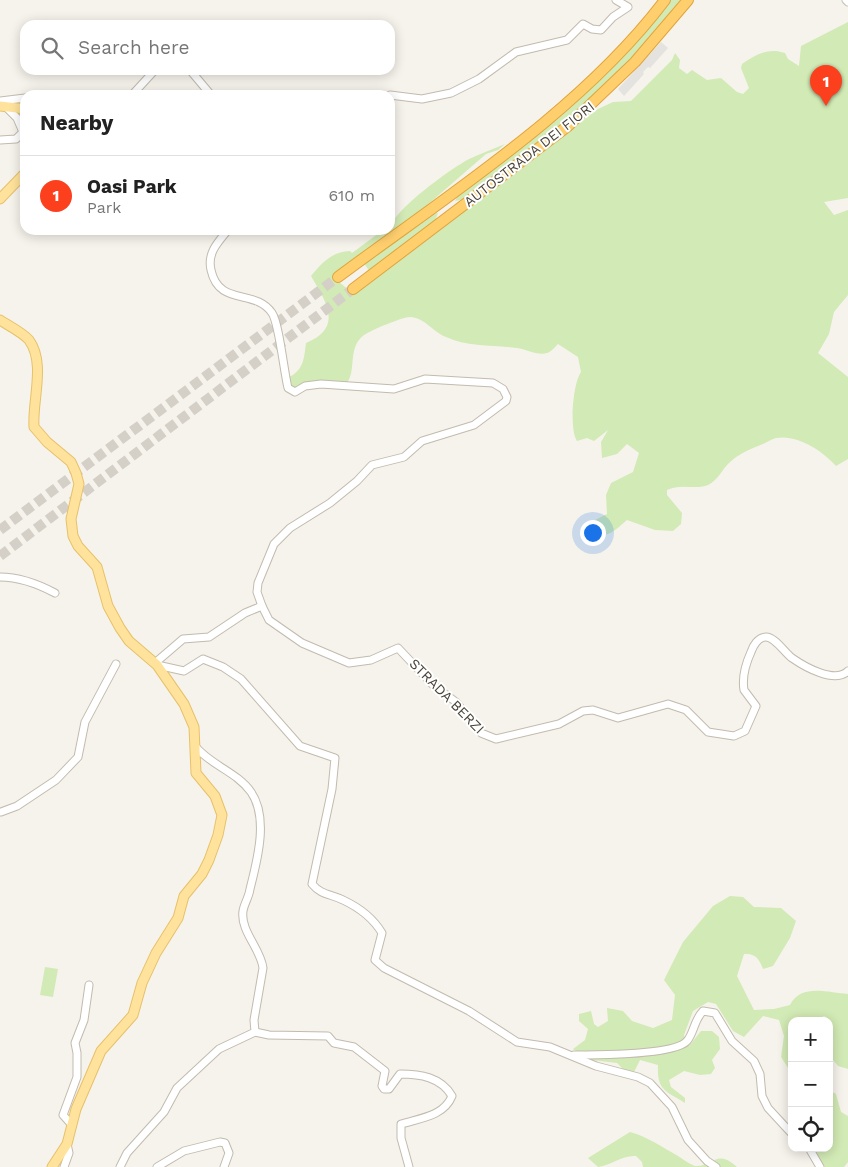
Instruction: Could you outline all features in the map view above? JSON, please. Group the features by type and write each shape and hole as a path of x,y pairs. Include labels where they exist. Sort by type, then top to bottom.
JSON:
{"highway":[{"name":"AUTOSTRADA DEI FIORI","path":"395,234 559,110 607,66 665,0"},
{"name":"AUTOSTRADA DEI FIORI","path":"353,289 568,126 636,62 688,0"},
{"name":"AUTOSTRADA DEI FIORI","path":"338,277 394,235"}],"main road":[{"path":"2,105 20,108"},
{"path":"0,199 20,178"},
{"path":"0,320 26,338 33,349 36,374 34,427 47,442 71,462 76,473 79,484 71,519 73,536 78,546 97,567 108,606 120,628 129,641 156,664 176,692 191,718 194,727 196,773 221,808 222,815 214,848 202,874 184,896 174,926 153,960 142,983 133,1015 101,1051 71,1124 67,1144 52,1167"}],"street":[{"path":"395,96 422,99 451,93 479,78 516,52 567,40 583,24 592,29 601,30 613,17 628,7 616,0"},
{"path":"137,90 150,75"},
{"path":"194,75 207,90"},
{"path":"2,105 20,100"},
{"path":"2,105 17,118 20,125"},
{"path":"0,140 16,139 20,135"},
{"name":"STRADA BERZI","path":"224,235 216,244 210,257 214,281 223,292 263,304 271,312 278,334 282,364 288,388 295,392 305,386 320,384 394,389 425,379 492,383 503,389 508,397 506,401 474,425 422,442 404,457 372,465 357,481 330,503 290,528 274,544 258,583 257,592 269,620 302,643 349,663 371,660 398,648 433,685 456,702 481,732 496,739 560,724 583,711 593,710 618,718 668,704 686,710 708,732 738,735 745,731 756,706 744,690 746,666 753,647 759,639 765,637 771,639 796,661 837,676 848,671"},
{"path":"0,577 38,584 55,593"},
{"path":"156,664 183,639 209,637 245,613 262,606"},
{"path":"156,664 184,671 203,659 223,667 253,692 300,746 335,758 332,789 312,884 319,892 342,900 376,922 382,933 375,960 384,968 468,1011 517,1042 550,1047 596,1066 638,1077 650,1083 672,1107 688,1140 707,1161 716,1167"},
{"path":"1,812 17,806 56,780 78,757 85,722 116,664"},
{"path":"194,746 203,756 235,776 251,792 258,811 261,826 256,864 242,912 244,924 262,960 263,968 254,1020 255,1032"},
{"path":"71,1124 63,1115 76,1077 78,1053 75,1043 84,1020 89,985"},
{"path":"570,1055 611,1055 677,1047 688,1040 694,1024 703,1011 715,1013 732,1041 754,1061 760,1074 762,1096 768,1108 788,1130"},
{"path":"120,1167 126,1154 164,1112 177,1088 219,1049 255,1032 269,1035 328,1036 334,1043 354,1046 384,1071 382,1086 384,1089 389,1090 400,1074 418,1074 446,1086 452,1096 448,1106 432,1115 401,1124 401,1138 410,1167"},
{"path":"156,1167 184,1151 220,1142 225,1143 229,1153 224,1167"},
{"path":"64,1167 69,1153 67,1144"},
{"path":"811,1152 820,1167"}],"green space":[{"path":"668,0 683,0 637,54 576,115 466,199 455,201 460,191 551,121"},
{"path":"848,22 848,198 824,202 834,215 848,210 848,295 834,312 829,334 818,353 848,377 848,459 836,466 817,449 801,441 784,437 776,438 736,458 708,485 677,487 667,490 667,495 682,513 681,524 673,531 655,530 627,520 611,532 597,536 583,534 595,520 607,514 606,495 611,483 633,472 639,453 627,444 617,454 602,458 601,442 608,430 594,441 587,438 577,441 573,427 573,406 576,386 581,372 578,357 558,344 550,352 543,354 517,348 472,344 446,337 420,319 410,317 394,321 373,330 359,340 354,352 350,377 347,383 306,384 293,388 289,377 298,371 304,359 306,343 318,337 328,322 326,304 311,276 332,256 343,252 350,251 352,253 376,235 387,235 334,275 339,282 354,294 598,109 613,102 631,101 672,60 675,53 680,60 679,68 687,74 692,70 707,80 721,78 737,92 743,94 749,88 741,68 742,64 768,51 779,51 785,53 788,59 799,66 801,46"},
{"path":"505,144 498,150 486,154 418,213 395,230 395,219 423,191 469,159"},
{"path":"438,213 434,224 370,272 363,262 427,215"},
{"path":"730,896 743,897 754,907 781,908 796,921 790,938 773,966 763,969 756,957 751,954 744,954 737,976 754,1010 774,1009 790,1005 795,998 808,992 824,991 848,994 848,1069 838,1066 833,1060 833,1017 788,1017 788,1068 781,1057 784,1036 779,1020 763,1016 744,1037 733,1031 716,1004 708,1002 693,1011 684,1035 686,1045 689,1046 701,1031 712,1031 719,1037 720,1049 712,1060 715,1068 711,1074 700,1075 684,1071 669,1080 671,1087 685,1098 685,1103 663,1088 659,1080 658,1065 640,1060 633,1074 625,1071 617,1063 591,1060 573,1049 585,1040 588,1029 579,1021 579,1014 591,1011 594,1024 598,1027 608,1021 607,1008 623,1011 632,1021 653,1028 672,1020 675,995 664,980 683,942 713,906"},
{"path":"45,967 58,969 53,997 40,995"},
{"path":"833,1092 836,1094 841,1112 848,1116 848,1162 844,1167 825,1167 815,1152 833,1152"},
{"path":"630,1132 649,1139 695,1166 724,1159 737,1167 643,1167 642,1162 636,1156 631,1156 598,1167 588,1158"}],"shaded area":[{"path":"661,42 668,48 650,68 648,67 643,72 644,74 624,96 618,89"}],"tunnel":[{"path":"0,530 338,277"},
{"path":"0,556 353,289"}],"place":[{"name":"Oasi Park","path":"826,106"}]}
